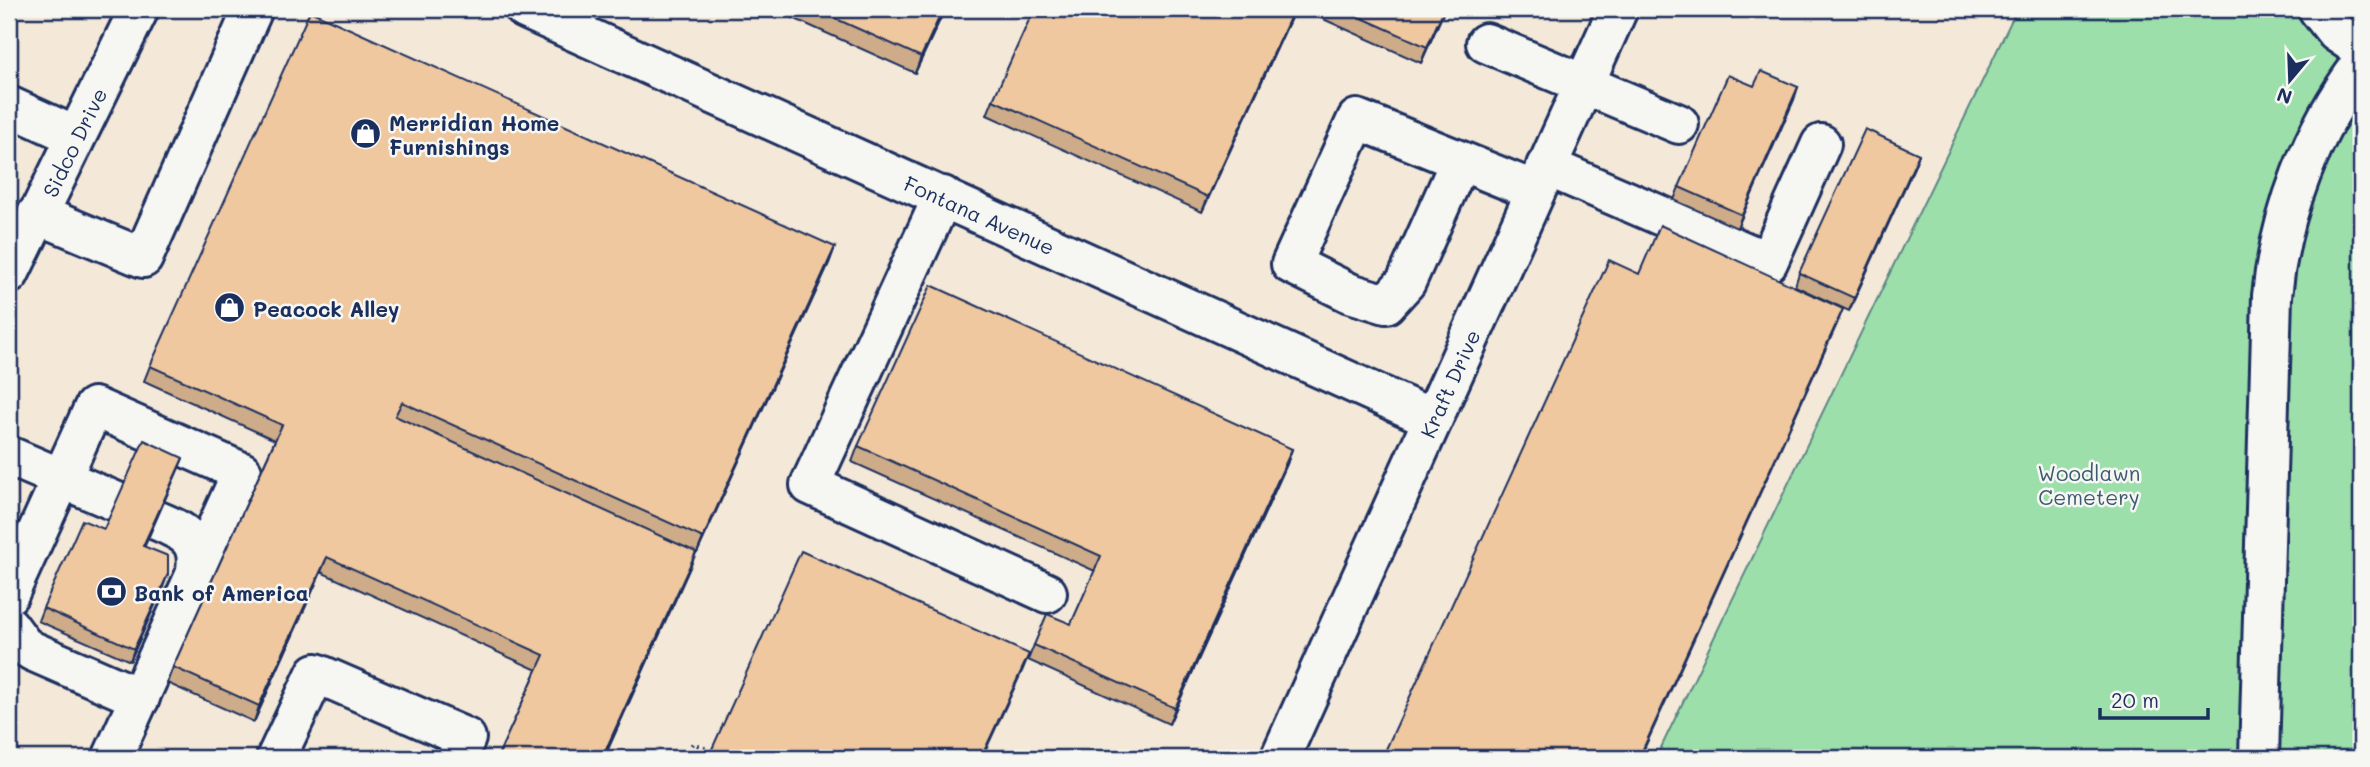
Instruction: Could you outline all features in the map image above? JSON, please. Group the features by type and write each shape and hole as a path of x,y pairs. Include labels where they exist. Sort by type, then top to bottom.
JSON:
{"street":[{"name":"Sidco Drive","path":"9,274 139,9"},
{"path":"37,214 143,258 253,9"},
{"name":"Fontana Avenue","path":"525,9 1433,419"},
{"name":"Kraft Drive","path":"1280,758 1618,9"},
{"path":"2318,9 2342,38 2361,49"},
{"path":"1486,43 1679,124"},
{"path":"2259,758 2272,296 2276,249 2301,177 2336,98 2361,65"},
{"path":"9,106 75,136"},
{"path":"1460,161 1406,282 1386,304 1350,293 1291,264 1357,119 1460,161 1541,178 1768,262 1821,144"},
{"path":"943,196 810,485 1047,593"},
{"path":"9,594 94,407 242,472 112,758"},
{"path":"9,456 117,502"},
{"path":"156,520 174,528 194,544 198,560 195,577"},
{"path":"9,626 23,645 32,651 140,698"},
{"path":"276,758 316,673 467,738 457,758"}],"path":[{"path":"686,758 692,743 712,752"}],"green space":[{"name":"Woodlawn Cemetery","path":"2017,9 2361,9 2361,758 1656,758"}],"building":[{"path":"814,9 943,9 921,57"},
{"path":"1034,9 1294,9 1208,197 993,100"},
{"path":"1342,9 1444,9 1427,47"},
{"path":"310,11 835,247 703,538 402,402 395,416 696,552 602,758 497,758 544,655 327,557 259,706 173,667 282,425 150,366"},
{"path":"1761,71 1798,87 1742,215 1679,187 1728,75 1754,86"},
{"path":"1865,129 1919,154 1854,298 1799,273"},
{"path":"1660,225 1843,309 1639,758 1382,758 1609,260 1639,274"},
{"path":"931,285 1292,449 1175,708 1034,645 1047,614 1071,624 1101,556 858,446"},
{"path":"144,440 183,458 143,546 168,556 168,574 134,649 43,608 82,520 104,529"},
{"path":"801,551 1029,654 981,758 708,758"}],"place":[{"name":"Merridian Home Furnishings","path":"366,134"},
{"name":"Peacock Alley","path":"230,308"},
{"name":"Bank of America","path":"111,592"}]}
